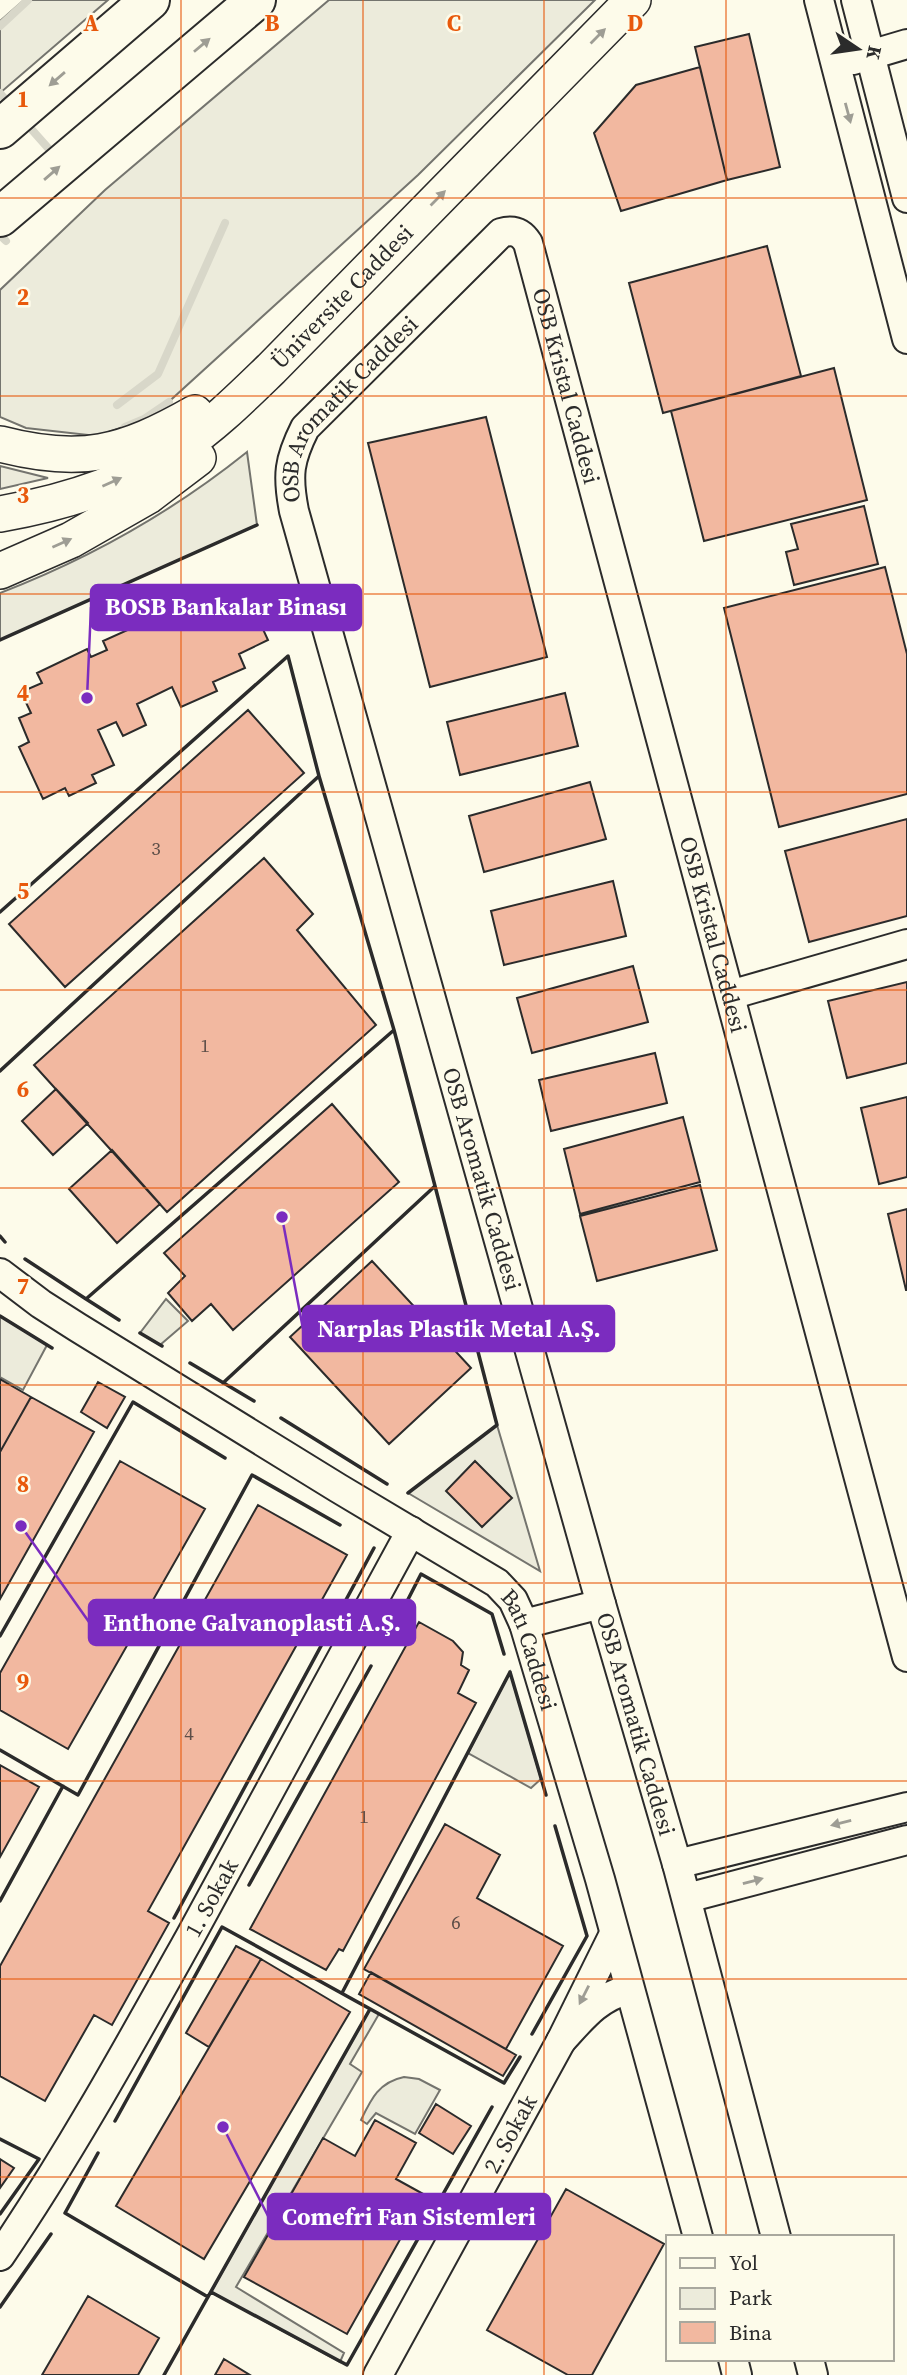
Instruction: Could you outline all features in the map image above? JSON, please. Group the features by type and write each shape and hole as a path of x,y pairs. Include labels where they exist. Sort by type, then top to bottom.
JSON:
{"highway":[{"path":"0,129 150,0"},
{"path":"0,217 256,0"}],"main road":[{"name":"Üniversite Caddesi","path":"0,514 76,497 141,470 180,448 212,424 271,369 633,0"},
{"path":"0,444 58,455 96,454 131,445 168,428 271,369"},
{"path":"0,571 72,540 148,496 204,453 271,369"}],"street":[{"path":"819,0 907,339"},
{"path":"856,0 907,198"},
{"path":"836,65 907,44"},
{"name":"OSB Kristal Caddesi","path":"501,233 511,230 522,234 528,243 907,1657"},
{"name":"OSB Aromatik Caddesi","path":"501,233 305,428 293,453 289,485 297,524 601,1604 687,1898 775,2235"},
{"path":"730,995 907,944"},
{"name":"Batı Caddesi","path":"0,1273 41,1304 497,1583 513,1600 524,1623 697,2235"},
{"name":"Batı Caddesi","path":"0,1288 41,1304"},
{"name":"1. Sokak","path":"0,2256 78,2137 130,2046 411,1531"},
{"path":"524,1623 601,1604"},
{"path":"677,1864 907,1807"},
{"path":"687,1898 907,1840"},
{"name":"2. Sokak","path":"378,2375 561,2041 614,1934"},
{"name":"2. Sokak","path":"561,2041 600,2001 629,1989"}],"green space":[{"path":"24,0 108,0 0,93 0,21"},
{"path":"329,0 595,0 418,175 152,417 97,436 26,428 0,417 0,290 105,190"},
{"path":"247,452 257,525 0,640 0,593 66,565 129,532 189,495"},
{"path":"0,466 48,478 0,489"},
{"path":"166,1299 188,1321 160,1345 140,1333"},
{"path":"0,1316 47,1345 23,1390 0,1377"},
{"path":"497,1425 540,1571 408,1493"},
{"path":"510,1672 541,1779 531,1788 468,1753"},
{"path":"370,2009 379,2014 350,2064 362,2072 236,2287 344,2353 340,2362 211,2292"},
{"path":"404,2077 419,2079 440,2090 415,2134 376,2113 367,2124 361,2120 372,2098 382,2087"}],"building":[{"path":"749,34 780,167 727,180 695,47"},
{"path":"700,67 727,180 621,211 594,133 636,85"},
{"path":"767,246 801,376 663,413 629,283"},
{"path":"834,368 867,500 704,541 671,411"},
{"path":"486,417 547,657 430,687 368,443"},
{"path":"864,506 878,564 794,585 786,552 798,549 791,524"},
{"path":"885,567 907,654 907,794 779,827 724,608"},
{"path":"243,586 268,640 239,654 245,668 213,682 217,691 181,707 172,687 137,704 146,725 123,736 116,722 98,730 114,765 92,775 96,783 69,796 65,788 43,799 19,747 29,742 19,718 31,713 21,692 42,683 37,673 87,649 91,657 107,650 103,641 154,618 157,625 169,619 166,612 220,588 223,595"},
{"path":"565,693 578,746 460,775 447,722"},
{"path":"248,710 304,773 65,987 9,924"},
{"path":"590,782 606,839 484,872 469,816"},
{"path":"907,819 907,916 809,942 785,851"},
{"path":"264,858 313,914 297,930 376,1025 167,1212 34,1065"},
{"path":"613,881 626,936 504,965 491,911"},
{"path":"633,966 648,1022 532,1053 517,998"},
{"path":"907,982 907,1063 847,1078 828,1001"},
{"path":"655,1053 667,1103 551,1131 539,1080"},
{"path":"56,1089 88,1123 53,1155 22,1121"},
{"path":"907,1097 907,1177 879,1184 861,1108"},
{"path":"332,1104 399,1182 233,1330 211,1304 192,1321 168,1293 185,1276 164,1253"},
{"path":"683,1117 700,1182 580,1214 564,1149"},
{"path":"112,1150 160,1204 117,1243 69,1189"},
{"path":"700,1185 717,1250 597,1281 580,1216"},
{"path":"907,1209 907,1290 906,1290 888,1214"},
{"path":"372,1261 471,1368 389,1444 290,1337"},
{"path":"0,1379 31,1397 0,1452"},
{"path":"98,1382 125,1397 107,1428 81,1412"},
{"path":"31,1397 94,1432 0,1599 0,1452"},
{"path":"120,1461 205,1509 68,1749 0,1710 0,1673"},
{"path":"475,1461 512,1498 482,1527 446,1491"},
{"path":"258,1505 347,1555 148,1911 169,1923 112,2025 94,2015 45,2101 0,2076 0,1966"},
{"path":"419,1622 453,1641 463,1652 461,1665 469,1670 458,1693 476,1703 343,1951 339,1949 326,1970 250,1929"},
{"path":"0,1765 39,1787 0,1857"},
{"path":"445,1824 500,1855 477,1898 563,1946 506,2049 364,1969"},
{"path":"236,1946 261,1959 209,2047 186,2033"},
{"path":"261,1959 350,2012 204,2259 116,2206"},
{"path":"371,1972 516,2055 503,2076 359,1994"},
{"path":"436,2104 471,2126 453,2154 419,2133"},
{"path":"375,2120 416,2143 396,2179 425,2195 347,2334 244,2277 323,2138 355,2156"},
{"path":"0,2159 14,2168 0,2188"},
{"path":"566,2189 664,2244 592,2375 568,2375 487,2330"},
{"path":"88,2296 159,2338 138,2375 42,2375"},
{"path":"224,2359 250,2375 215,2375"}],"waterway":[{"path":"0,26 28,0"},
{"path":"0,93 12,107"},
{"path":"25,122 56,157"},
{"path":"117,405 158,374 225,223"},
{"path":"0,235 6,241"},
{"path":"125,427 144,419 169,402"}],"wall":[{"path":"0,640 257,525"},
{"path":"0,912 288,656 319,776 0,1071"},
{"path":"25,1259 86,1299 394,1030 319,776"},
{"path":"223,1383 435,1186 394,1030"},
{"path":"408,1493 497,1425 435,1186"},
{"path":"0,1236 5,1242"},
{"path":"86,1299 119,1320"},
{"path":"0,1316 52,1348"},
{"path":"140,1333 162,1346"},
{"path":"190,1363 254,1401"},
{"path":"0,1636 133,1402 225,1458"},
{"path":"281,1418 387,1484"},
{"path":"0,1750 78,1795 252,1475 340,1525"},
{"path":"174,1918 374,1548"},
{"path":"400,1615 421,1574 492,1614 504,1654"},
{"path":"249,1885 371,1666"},
{"path":"510,1672 546,1795"},
{"path":"342,1993 510,1672"},
{"path":"0,1901 63,1786"},
{"path":"532,2034 587,1936 555,1826"},
{"path":"115,2121 222,1927 504,2083 520,2057"},
{"path":"164,2375 370,2009"},
{"path":"211,2292 347,2365 492,2107"},
{"path":"0,2139 39,2159 0,2214"},
{"path":"98,2153 65,2213 208,2297"},
{"path":"0,2307 51,2234"}],"place":[{"name":"BOSB Bankalar Binası","path":"87,698"},
{"name":"Narplas Plastik Metal A.Ş.","path":"282,1217"},
{"name":"Enthone Galvanoplasti A.Ş.","path":"21,1526"},
{"name":"Comefri Fan Sistemleri","path":"223,2127"}]}
